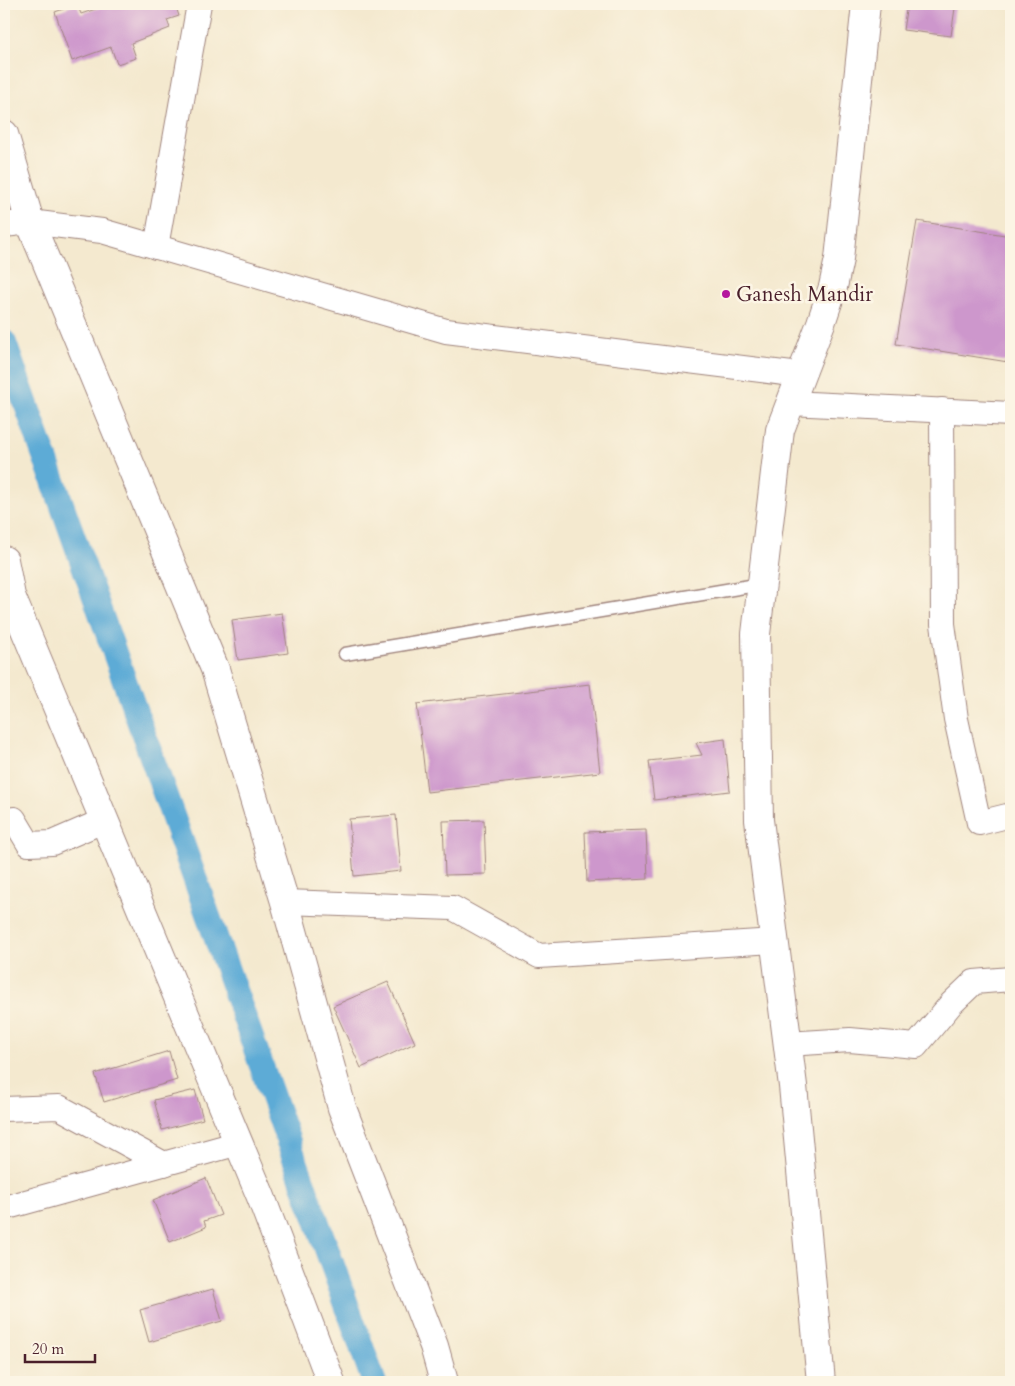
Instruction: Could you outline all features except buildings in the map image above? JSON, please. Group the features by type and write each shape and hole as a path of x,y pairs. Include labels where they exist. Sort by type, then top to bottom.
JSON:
{"street":[{"path":"156,247 199,4"},
{"path":"821,1382 787,1044 759,820 756,634 780,430 830,296 839,259 866,4"},
{"path":"4,134 30,222 215,669 285,902 342,1108 434,1346 444,1382"},
{"path":"4,225 30,222 102,232 446,331 800,375"},
{"path":"790,403 1011,414"},
{"path":"942,410 943,624 956,719 980,823 1011,815"},
{"path":"4,560 11,596 239,1143 331,1382"},
{"path":"4,821 14,820 29,844 52,843 105,820"},
{"path":"285,902 452,908 539,956 774,941"},
{"path":"787,1044 850,1040 916,1046 952,1004 974,982 1011,979"},
{"path":"4,1109 59,1107 164,1164"},
{"path":"4,1208 239,1143"}],"lane":[{"path":"344,654 762,584"}],"waterway":[{"path":"4,342 374,1382"}],"place":[{"name":"Ganesh Mandir","path":"726,294"}]}
